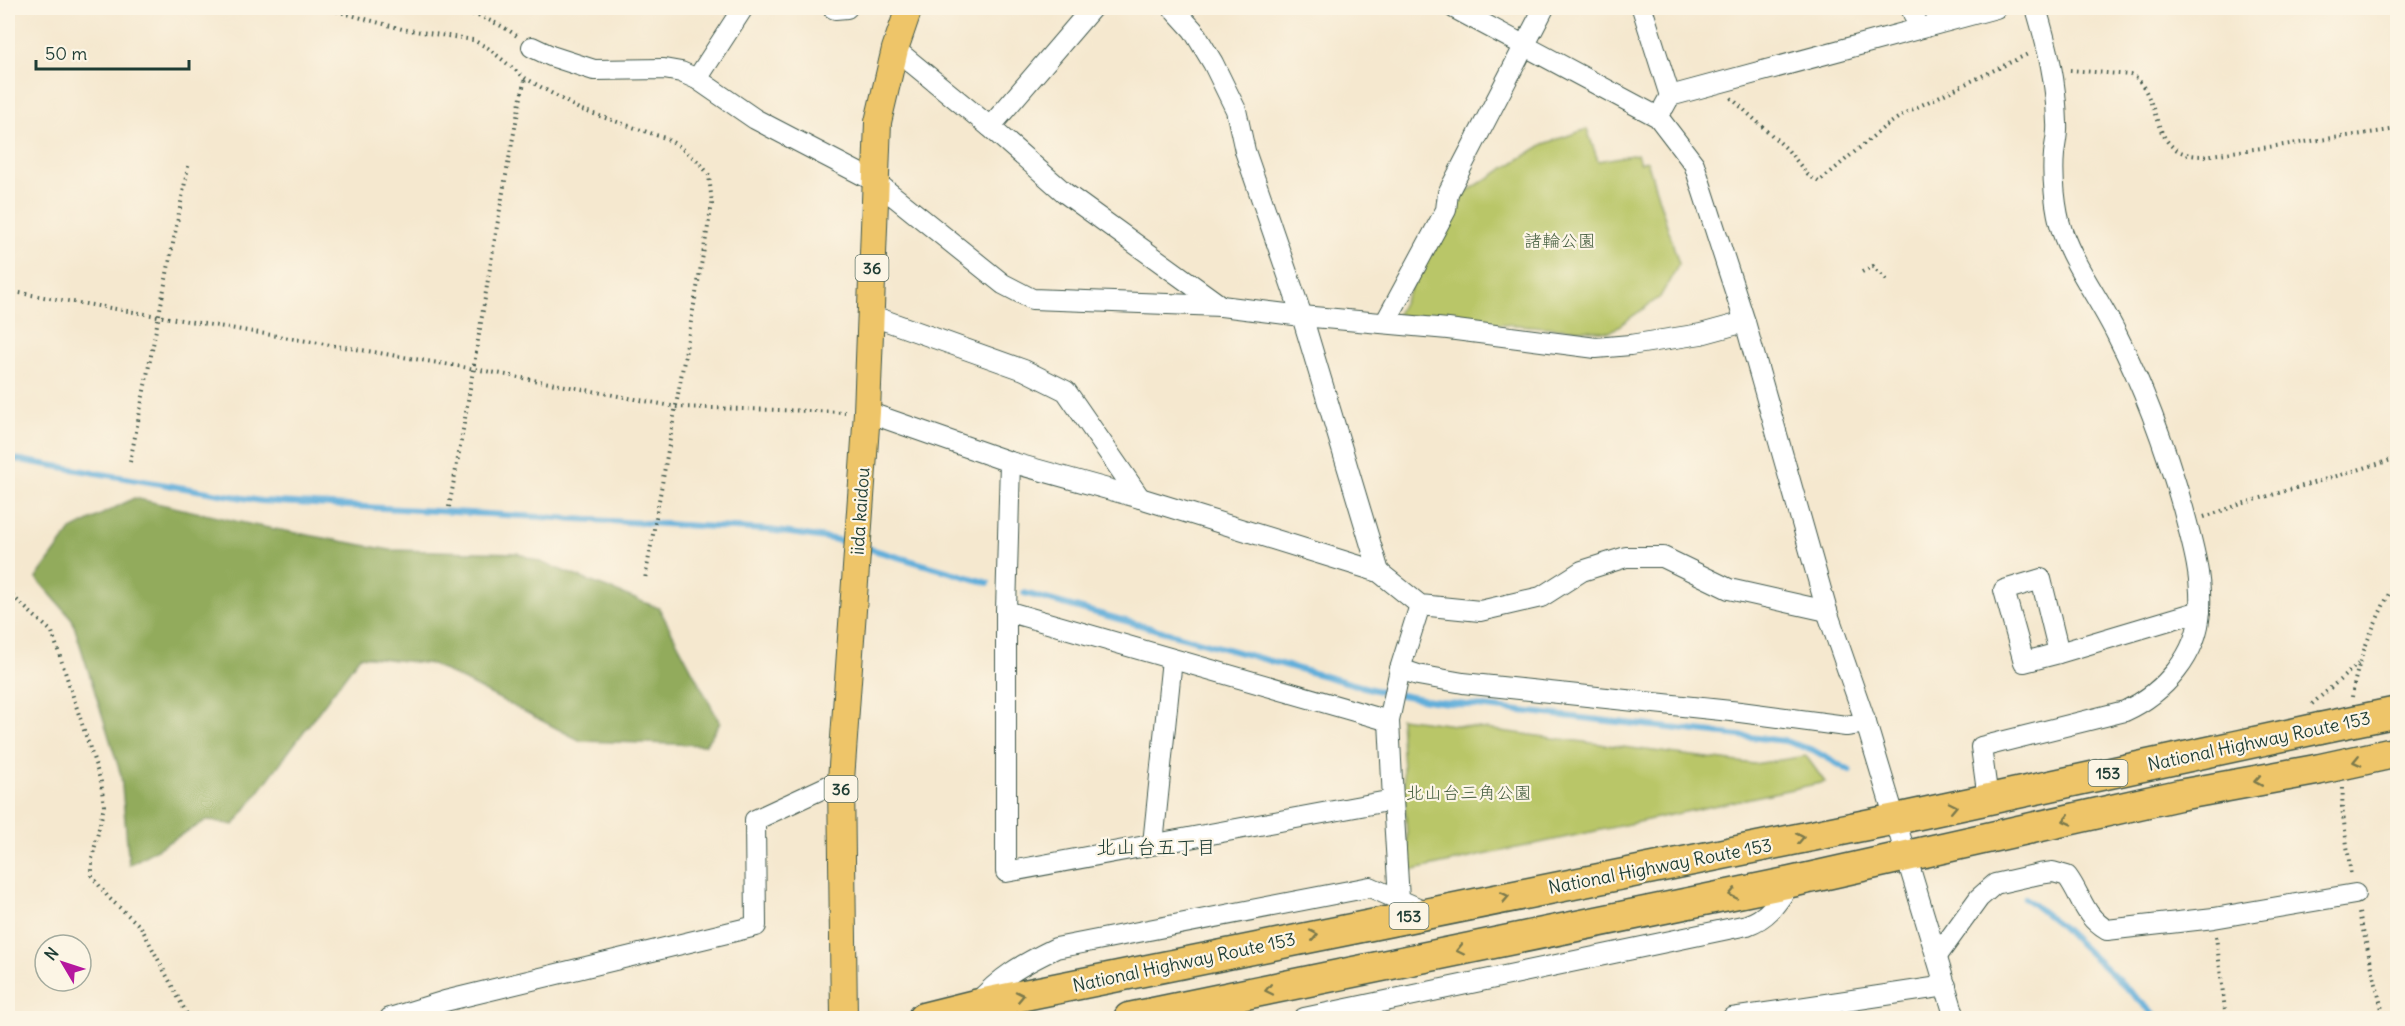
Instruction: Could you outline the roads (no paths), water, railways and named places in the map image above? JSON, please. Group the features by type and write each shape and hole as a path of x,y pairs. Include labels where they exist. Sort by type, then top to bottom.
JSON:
{"highway":[{"name":"National Highway Route 153","path":"923,1018 975,1005 1427,912 1896,819 1988,799 2316,716 2397,712"},
{"name":"National Highway Route 153","path":"1130,1018 1791,882 2179,795 2316,771 2397,752"}],"main road":[{"name":"iida kaidou","path":"844,1018 841,780 867,412 878,122 895,49 909,8"}],"street":[{"path":"697,79 743,8"},
{"path":"833,8 847,8"},
{"path":"990,127 1092,8"},
{"path":"1173,8 1193,30 1213,63 1236,110 1245,151 1302,316 1379,572"},
{"path":"1454,8 1658,117 1695,164 1745,322 1827,611 1866,723 1955,1018"},
{"path":"1384,323 1446,210 1448,193 1544,8"},
{"path":"1642,8 1670,96"},
{"path":"1911,8 1919,28"},
{"path":"1658,117 1670,96 1996,8"},
{"path":"1988,799 1981,747 2125,711 2142,703 2166,683 2179,666 2189,649 2200,611 2198,565 2172,470 2147,400 2117,334 2069,248 2061,228 2054,179 2057,125 2054,71 2036,8"},
{"path":"532,47 551,56 594,70 664,69 681,72 697,79 755,119 876,182 1003,285 1032,299 1221,306 1596,348 1701,334 1745,322"},
{"path":"895,49 990,127 1065,193 1221,306"},
{"path":"870,315 1024,370 1066,391 1140,498"},
{"path":"867,412 1010,462 1140,498 1379,572 1420,605 1480,611 1541,597 1582,571 1626,557 1663,557 1729,589 1827,611"},
{"path":"1010,462 1005,611 1006,872 1394,800"},
{"path":"1399,899 1390,714 1399,674 1420,605"},
{"path":"1005,611 1172,659 1390,714"},
{"path":"2060,653 2200,611"},
{"path":"1153,844 1172,659"},
{"path":"1399,674 1846,726 1866,723"},
{"path":"390,1018 445,1002 756,926 755,820 841,780"},
{"path":"1937,956 1979,898 1995,884 2039,874 2053,872 2067,876 2095,923 2107,930 2214,918 2355,894"},
{"path":"1304,1018 1364,1012 1747,925 1760,921 1772,911 1791,882"},
{"path":"975,1005 994,983 1056,948 1370,887 1427,912"},
{"path":"1732,1018 1946,986"}],"waterway":[{"path":"8,458 261,501 769,530 853,544"},
{"path":"863,547 988,583"},
{"path":"1024,593 1375,690 1432,701 1785,741 1813,750 1850,771"},
{"path":"2025,898 2062,927 2158,1018"}],"district":[{"name":"北山台五丁目","path":"1156,846"}],"park label":[{"name":"諸輪公園","path":"1560,240"},
{"name":"北山台三角公園","path":"1469,792"}]}
